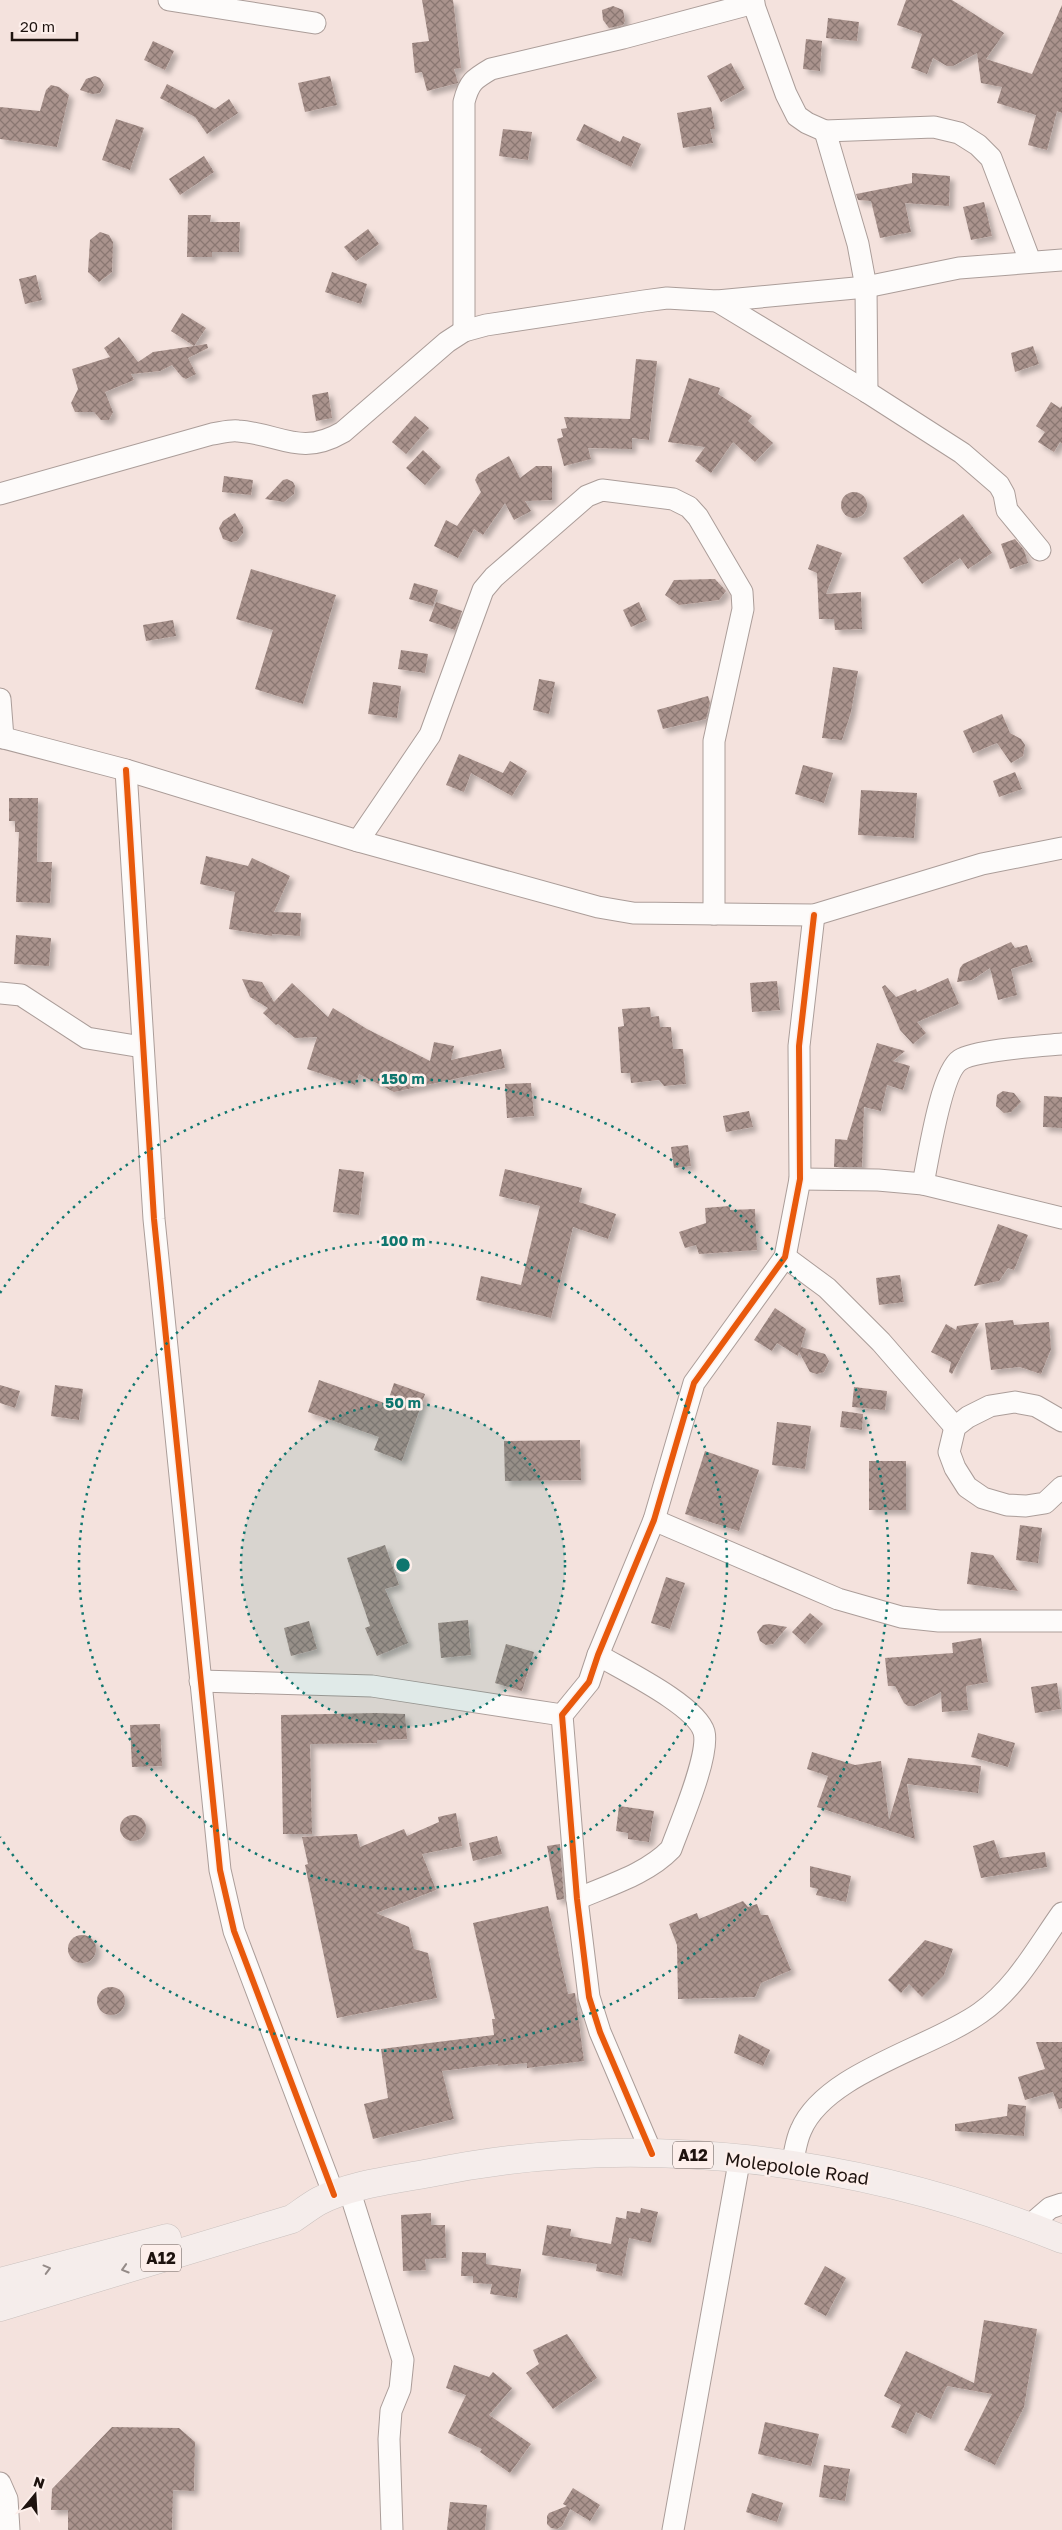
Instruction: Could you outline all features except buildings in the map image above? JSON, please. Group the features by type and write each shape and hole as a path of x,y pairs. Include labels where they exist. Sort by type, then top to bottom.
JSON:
{"main road":[{"name":"Molepolole Road","path":"0,2282 224,2222 289,2202 334,2195 444,2170 517,2158 580,2153 740,2157 792,2163 869,2178 1029,2226 1062,2239"},
{"name":"Molepolole Road","path":"0,2307 292,2219 334,2195"}],"street":[{"path":"169,0 315,23"},
{"path":"464,331 464,102 468,87 477,77 491,69 623,38 753,2 790,104 797,116 825,131 934,127 959,133 978,145 991,158 1030,261"},
{"path":"825,131 858,244 866,287 867,392"},
{"path":"0,494 212,434 236,430 293,443 308,445 326,442 342,432 447,342 464,331 486,325 644,300 667,298 717,301 866,287 959,268 1062,260"},
{"path":"717,301 867,392 962,453 988,474 1004,494 1007,510 1040,550"},
{"path":"358,841 430,735 483,590 494,577 587,496 602,490 673,499 689,507 698,517 742,592 743,609 714,741 714,914"},
{"path":"0,699 1,737 126,770 358,841 598,906 632,913 814,915 982,864 1062,848"},
{"path":"126,770 154,1220 220,1870 234,1931 334,2195 404,2360 400,2388 392,2411 389,2439 392,2530"},
{"path":"652,2154 597,2024 590,1997 577,1899 562,1715 589,1682 598,1655 654,1520 694,1383 785,1257 800,1179 799,1046 814,915"},
{"path":"0,993 22,995 87,1038 142,1047"},
{"path":"923,1184 942,1094 949,1073 959,1061 973,1055 1062,1044"},
{"path":"800,1179 878,1180 923,1184 1062,1218"},
{"path":"785,1257 827,1288 874,1335 955,1427"},
{"path":"1062,1421 1036,1406 1015,1402 990,1406 968,1417 955,1427 949,1452 955,1468 968,1487 983,1498 1007,1505 1026,1506 1045,1503 1062,1486"},
{"path":"654,1520 838,1599 892,1615 939,1621 1062,1621"},
{"path":"577,1899 648,1868 662,1859 671,1849 704,1753 704,1733 697,1718 682,1705 598,1655"},
{"path":"200,1681 372,1686 562,1715"},
{"path":"792,2163 801,2130 813,2111 830,2095 852,2079 960,2026 981,2013 1025,1969 1062,1913"},
{"path":"673,2530 740,2157"},
{"path":"1029,2226 1050,2208 1062,2204"},
{"path":"0,2484 7,2499 9,2530"}],"cycle path":[{"path":"126,770 154,1219 220,1870 234,1931 334,2195"},
{"path":"652,2154 600,2032 589,1997 577,1899 562,1715 589,1682 598,1655 654,1520 694,1383 785,1257 800,1179 799,1046 814,915"}]}
